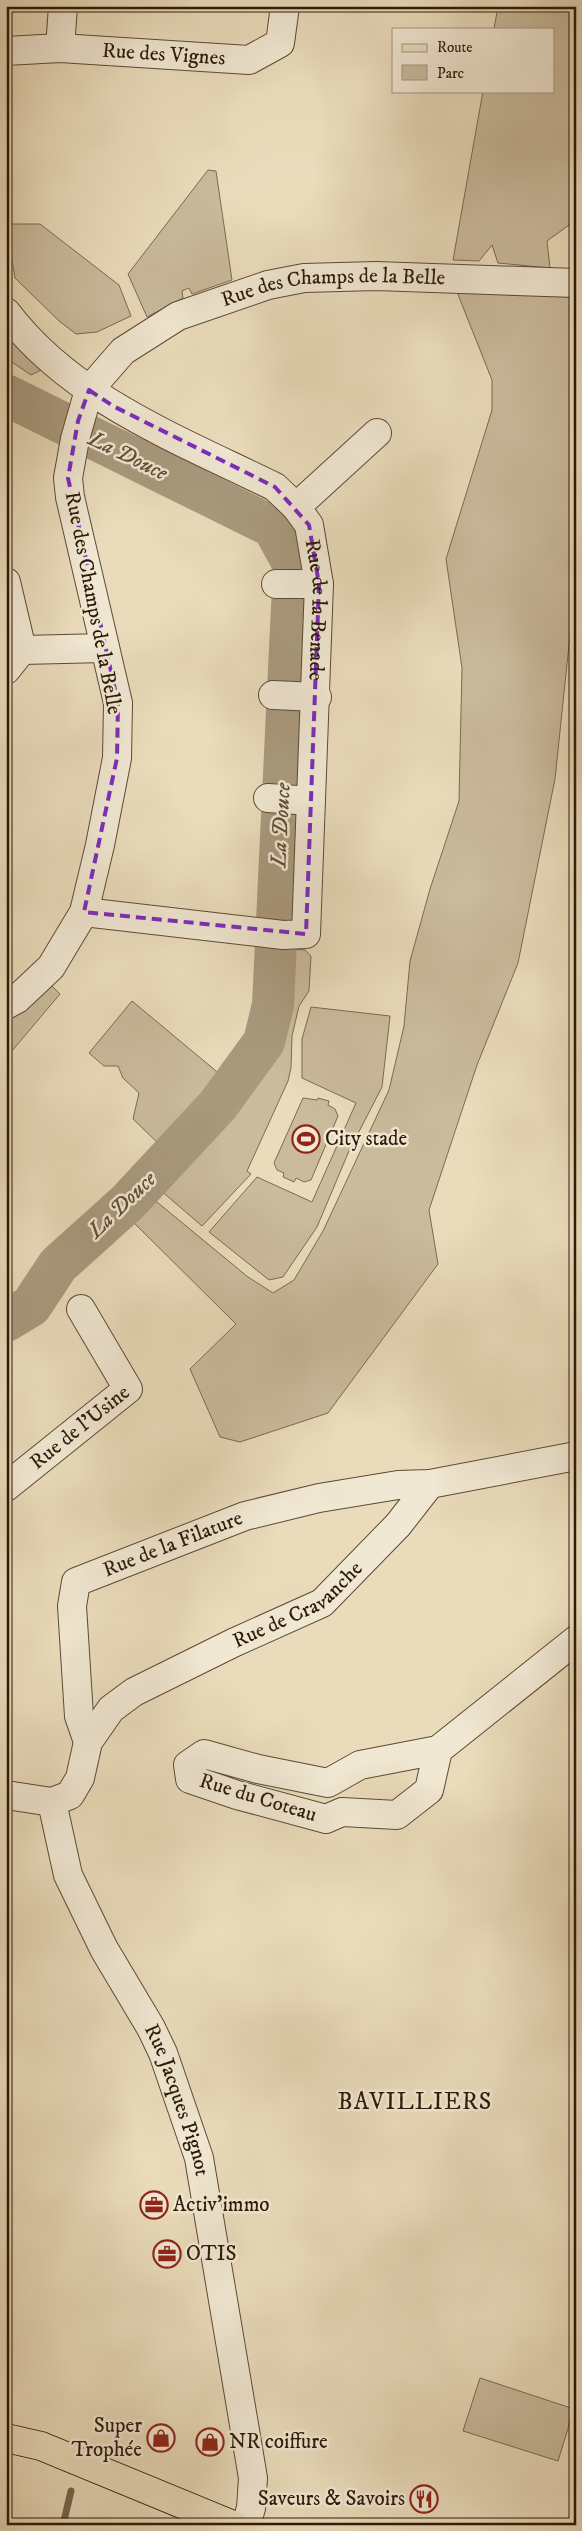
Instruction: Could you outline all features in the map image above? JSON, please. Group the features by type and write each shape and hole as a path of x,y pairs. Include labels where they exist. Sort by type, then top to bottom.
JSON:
{"main road":[{"path":"6,2438 41,2446 233,2525"}],"street":[{"path":"60,48 63,6"},
{"name":"Rue des Vignes","path":"6,51 60,48 249,60 280,43 285,6"},
{"name":"Rue des Champs de la Belle","path":"6,1005 17,999 51,967 84,912 100,846 117,758 118,703 70,497 68,478 76,430 89,390 123,352 178,316 268,285 304,278 376,276 576,283"},
{"path":"6,312 20,330 40,350 89,390"},
{"name":"Rue de la Benade","path":"84,912 274,934 306,934 288,799 296,696 312,584 309,526 296,507 274,487 113,406 89,390"},
{"path":"296,507 377,433"},
{"path":"6,582 14,660 105,648"},
{"path":"276,584 312,584"},
{"name":"Rue de l'Usine","path":"6,1487 128,1389 81,1309"},
{"path":"430,1484 576,1456"},
{"name":"Rue de la Filature","path":"88,1742 79,1716 72,1606 76,1582 245,1516 319,1498 398,1485 430,1484"},
{"name":"Rue de Cravanche","path":"52,1802 70,1795 80,1778 88,1742 111,1710 134,1692 233,1643 322,1603 398,1525 430,1484"},
{"name":"Rue du Coteau","path":"438,1750 428,1790 397,1815 342,1812 326,1819 237,1795 190,1779 188,1765 204,1754 258,1769 328,1783 360,1765 438,1750 573,1648"},
{"path":"6,1795 52,1802"},
{"name":"Rue Jacques Pignot","path":"52,1802 68,1875 104,1948 151,2028 163,2053 199,2158 253,2478 251,2508 246,2525"}],"highlighted area":[{"path":"89,390 113,406 275,487 309,525 319,584 306,934 84,912 117,758 118,703 68,478 78,421"}],"green space":[{"path":"498,6 576,6 576,220 547,241 550,268 498,263 492,245 479,261 453,260 483,92 554,92 554,28 494,28"},
{"path":"208,170 216,171 232,280 192,294 189,288 182,291 183,298 147,317 128,274"},
{"path":"6,224 40,224 119,285 131,316 97,332 76,334 59,321 15,278"},
{"path":"457,292 572,297 576,311 576,611 571,626 555,779 518,963 477,1065 429,1210 438,1264 328,1413 240,1442 220,1437 190,1369 236,1324 125,1214 146,1193 248,1277 273,1293 294,1280 323,1231 389,1090 404,1026 410,961 430,889 459,801 462,668 446,559 492,410 492,380"},
{"path":"6,330 43,369 31,375 6,358"},
{"path":"279,948 305,950 311,956 309,991 299,1006 292,1036 291,1068 288,1081 247,1171 251,1174 202,1226 152,1183 220,1108 267,1044 276,1007"},
{"path":"50,984 60,994 6,1058 6,1050 12,1045 6,1035 6,1017"},
{"path":"132,1001 222,1076 159,1144 133,1119 139,1093 123,1078 118,1066 104,1066 89,1053"},
{"path":"311,1007 390,1016 382,1087 349,1151 317,1227 283,1277 269,1280 209,1232 257,1177 312,1202 356,1103 302,1078 302,1039"},
{"name":"City stade","path":"303,1098 317,1100 318,1098 329,1101 328,1105 335,1109 338,1116 311,1180 304,1182 296,1178 294,1182 283,1177 284,1173 277,1170 274,1163"},
{"path":"480,2378 574,2409 558,2461 463,2431"}],"waterway":[{"name":"La Douce","path":"6,395 273,527 294,565 273,1005 264,1042 218,1105 128,1202 58,1265 31,1306 6,1321"},
{"path":"63,2525 71,2491"}],"place":[{"name":"City stade","path":"306,1139"},
{"name":"Activ'immo","path":"154,2205"},
{"name":"OTIS","path":"167,2254"},
{"name":"Super Trophée","path":"161,2438"},
{"name":"NR coiffure","path":"210,2442"},
{"name":"Saveurs & Savoirs","path":"424,2499"}],"district":[{"name":"BAVILLIERS","path":"415,2102"}]}
